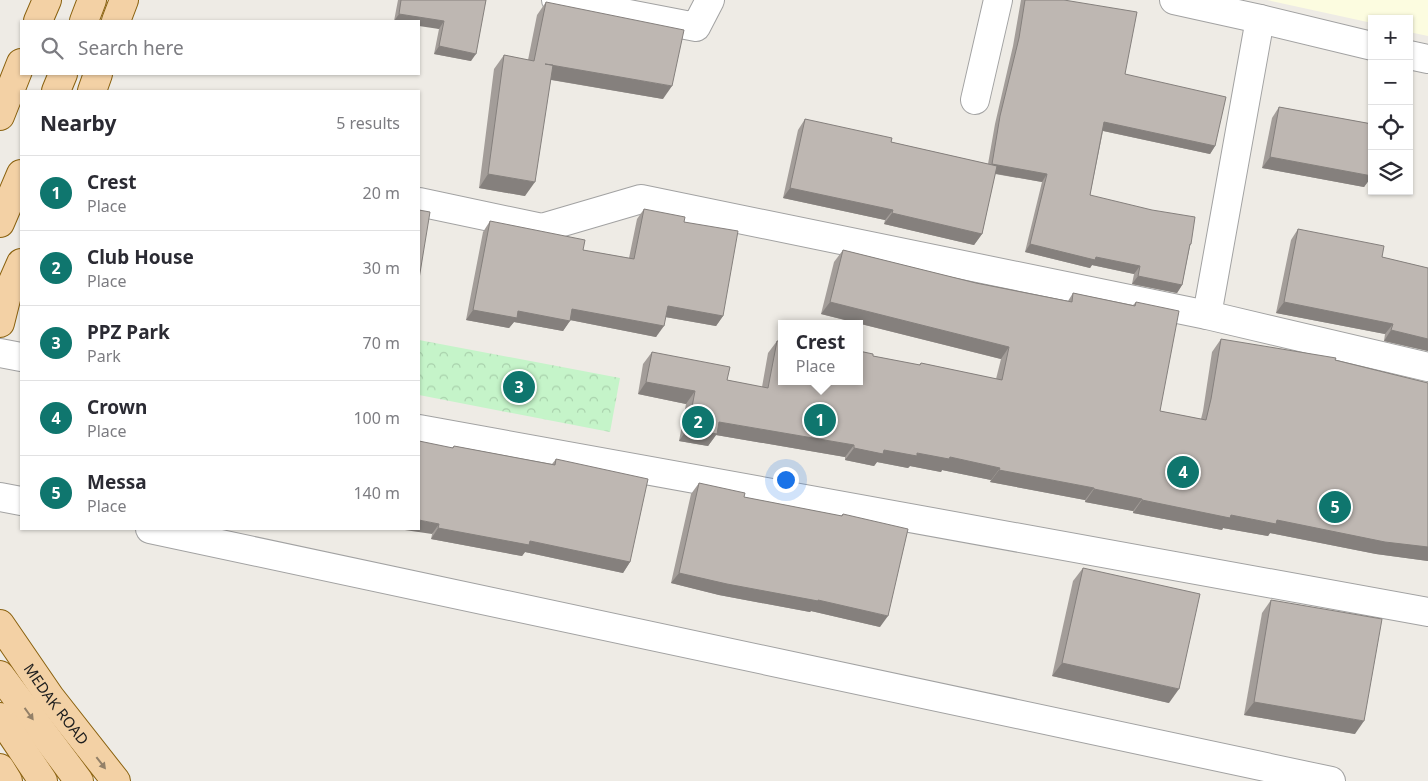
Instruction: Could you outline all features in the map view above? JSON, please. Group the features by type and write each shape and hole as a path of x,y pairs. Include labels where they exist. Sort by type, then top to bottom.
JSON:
{"main road":[{"path":"38,20 47,0"},
{"path":"84,20 92,0"},
{"path":"116,20 124,0"},
{"path":"0,116 20,66"},
{"path":"56,90 63,75"},
{"path":"92,90 98,75"},
{"path":"0,223 20,176"},
{"path":"0,323 7,295 20,265"},
{"name":"MEDAK ROAD","path":"0,624 50,697 116,781"},
{"path":"0,675 79,781"},
{"path":"0,717 43,781"},
{"path":"0,768 8,781"}],"street":[{"path":"556,0 696,27 710,0"},
{"path":"975,100 998,0"},
{"path":"1174,0 1368,45"},
{"path":"1208,316 1260,19"},
{"path":"1413,56 1428,59"},
{"path":"420,202 542,228 642,199 1208,316 1428,367"},
{"path":"0,353 20,357"},
{"path":"420,429 1428,612"},
{"path":"0,497 20,501"},
{"path":"155,530 1330,781"}],"shaded area":[{"path":"1267,0 1428,0 1428,36 1413,33 1413,15 1368,15 1368,22"}],"green space":[{"path":"420,340 620,378 610,432 420,395"}],"building":[{"path":"401,0 486,0 476,54 439,46 444,21 399,14"},
{"path":"1025,0 1064,0 1137,12 1125,74 1226,97 1215,146 1104,122 1090,195 1152,210 1195,217 1182,285 1138,276 1140,266 1096,257 1095,260 1030,244 1047,174 992,164 1000,116 1019,38"},
{"path":"546,2 684,30 672,86 553,65 535,182 488,174 504,55 534,61"},
{"path":"1279,107 1368,123 1368,175 1270,157"},
{"path":"805,119 892,138 891,142 997,166 982,234 892,213 893,210 790,188"},
{"path":"644,209 685,217 684,222 738,231 723,316 668,306 664,326 572,309 570,321 518,311 517,318 473,310 490,221 585,240 583,250 634,259"},
{"path":"420,210 430,212 420,273"},
{"path":"1298,229 1384,246 1382,257 1428,268 1428,339 1391,330 1393,324 1284,302"},
{"path":"843,250 976,283 1072,302 1073,293 1135,306 1136,302 1179,311 1160,411 1206,420 1221,339 1336,358 1335,360 1428,383 1428,547 1385,542 1277,520 1276,524 1231,515 1230,518 1094,488 999,470 1000,468 950,457 949,459 917,453 917,456 884,450 883,454 854,448 854,445 719,422 717,434 688,428 695,391 646,382 652,352 730,367 727,380 768,388 777,341 778,385 863,385 863,352 873,354 873,356 920,365 921,363 1002,380 1009,347 830,302"},
{"path":"420,441 555,465 556,459 648,479 630,562 530,541 529,545 438,528 439,524 420,520"},
{"path":"699,483 745,493 744,497 842,516 843,514 908,529 888,616 818,600 727,584 679,573"},
{"path":"1083,568 1200,594 1179,689 1062,663"},
{"path":"1271,600 1382,619 1364,721 1254,702"}],"place":[{"name":"PPZ Park","path":"519,387"},
{"name":"Crest","path":"820,420"},
{"name":"Club House","path":"698,422"},
{"name":"Crown","path":"1183,472"},
{"name":"Messa","path":"1335,507"}]}
